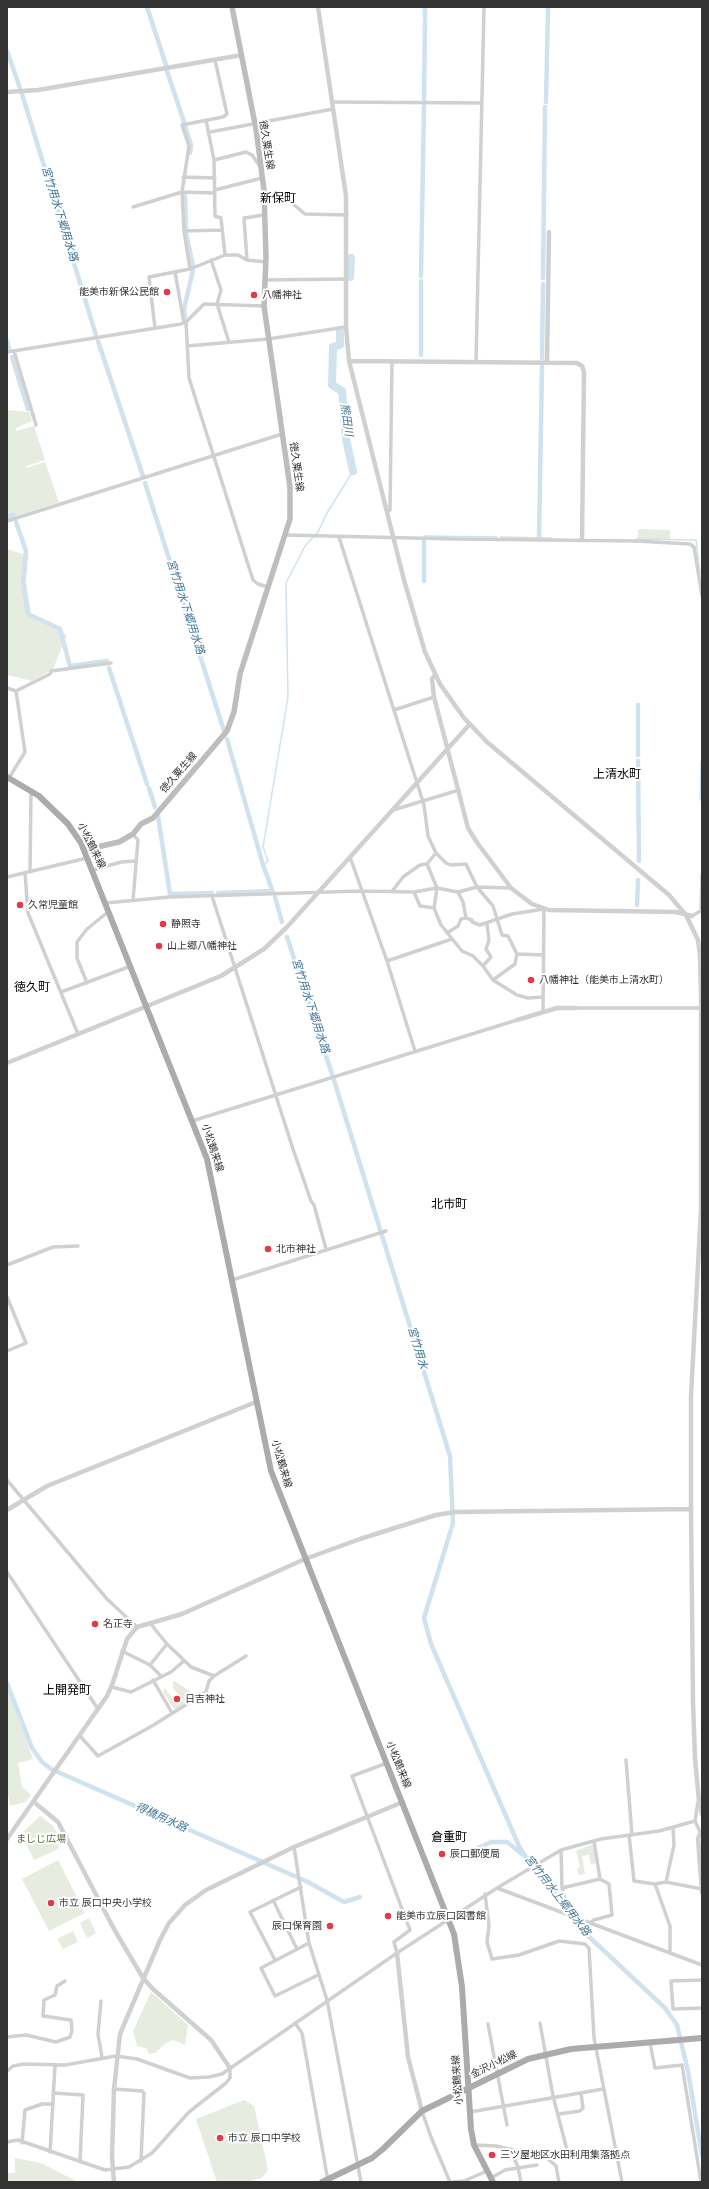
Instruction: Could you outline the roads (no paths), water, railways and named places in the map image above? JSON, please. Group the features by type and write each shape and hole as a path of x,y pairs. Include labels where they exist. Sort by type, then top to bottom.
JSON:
{"main road":[{"name":"徳久粟生線","path":"84,850 119,842 133,834 141,824 153,818 227,731 234,712 240,674 290,519 290,487 264,306 266,262 262,178 242,55 232,7"},
{"name":"小松鶴来線","path":"8,778 39,796 68,824 84,850 148,1007 207,1159 271,1471 449,1918 457,1948 461,1972 468,2089 474,2145 492,2180"},
{"name":"金沢小松線","path":"326,2181 358,2165 383,2149 422,2111 528,2059 546,2054 596,2047 702,2038"}],"street":[{"path":"318,7 345,182 347,215 346,327 349,361 418,631 435,675 470,724 487,742 669,895 689,915 698,940 702,995 701,1209 691,1396 691,1509 693,1702 699,1801 702,1814"},
{"path":"476,362 484,7"},
{"path":"7,92 38,90 242,55"},
{"path":"190,269 184,231 182,192 183,177 189,146 182,124 223,117 227,114 215,60"},
{"path":"332,102 482,103"},
{"path":"210,132 333,109"},
{"path":"206,120 210,132 214,160 215,216 221,218 221,230 225,255"},
{"path":"214,160 246,152 252,155 259,165"},
{"path":"183,177 215,178"},
{"path":"133,207 182,192 215,191 262,178"},
{"path":"264,197 287,199 305,214 347,215"},
{"path":"247,260 244,218 264,215"},
{"path":"184,231 221,230"},
{"path":"547,363 549,232"},
{"path":"155,328 149,277 190,269 225,255 238,255 247,260 266,262"},
{"path":"212,260 221,290 217,304 229,342"},
{"path":"175,272 185,322 189,378 253,580 258,584 268,587"},
{"path":"264,280 347,279"},
{"path":"7,352 185,322 204,304 264,306"},
{"path":"187,346 268,339 346,327"},
{"path":"14,351 36,425"},
{"path":"349,361 577,363 582,366 584,372 582,540"},
{"path":"387,512 390,510 392,361"},
{"path":"7,521 282,434"},
{"path":"285,535 636,541 690,544 694,547 702,596"},
{"path":"339,537 423,802 428,836 436,852 446,863 451,865 466,864 478,887 493,906 502,935 508,936 517,954 515,964 494,980"},
{"path":"7,688 16,691 50,674 51,671 111,662"},
{"path":"435,675 432,679 434,697 468,828 511,888 527,901 544,909"},
{"path":"8,778 25,752 16,691"},
{"path":"394,710 434,697"},
{"path":"7,1063 148,1007 236,969 271,943 350,858 416,782 448,750 470,724"},
{"path":"392,810 423,802 459,790"},
{"path":"31,792 28,913 78,1034"},
{"path":"133,834 138,840 133,900"},
{"path":"393,890 403,877 420,865 427,864 436,852"},
{"path":"7,877 87,858"},
{"path":"350,858 360,891 387,961 415,1051"},
{"path":"93,870 121,862 136,861"},
{"path":"427,864 437,888 434,908 441,925 462,951 473,956 494,980 517,995 528,998 543,997"},
{"path":"458,892 466,918 476,924 487,924 512,914 544,909 561,911 676,912 689,915 702,910 702,875"},
{"path":"106,903 133,900 212,896 393,890 414,892 437,888 458,892 478,887 511,888"},
{"path":"414,892 420,906 434,908"},
{"path":"212,896 310,1201 314,1205 326,1249"},
{"path":"544,909 544,1012"},
{"path":"87,983 77,958 77,942 87,929 109,911"},
{"path":"448,933 458,926 461,919 466,918"},
{"path":"483,966 491,957 486,949 489,940 487,924"},
{"path":"387,961 452,939"},
{"path":"517,954 544,954"},
{"path":"61,992 131,966"},
{"path":"192,1121 556,1008 701,1008"},
{"path":"232,1280 386,1231"},
{"path":"7,1265 53,1247 78,1246"},
{"path":"7,1297 9,1308 26,1343 7,1351"},
{"path":"7,1510 47,1486 256,1402"},
{"path":"7,1480 107,1599 137,1626"},
{"path":"7,1839 80,1736 112,1687 122,1651 130,1635 137,1626 182,1614 305,1559 360,1539 448,1513 691,1509"},
{"path":"7,1572 98,1709"},
{"path":"150,1623 167,1644 191,1667 214,1676"},
{"path":"150,1665 167,1644"},
{"path":"122,1651 150,1665 162,1676"},
{"path":"80,1736 98,1756 206,1692 209,1681 214,1676 246,1656"},
{"path":"112,1687 131,1692 171,1672 184,1660"},
{"path":"153,1680 172,1713"},
{"path":"626,1760 634,1881 655,1884 666,1882 702,1890 698,1838 701,1832 695,1821 699,1801"},
{"path":"387,1763 352,1776 410,1930 394,1942 397,1953 408,2057 422,2111 450,2182"},
{"path":"7,2142 18,2140 22,2143 105,2170 129,2167 141,2162 169,2136 189,2112 226,2083 230,2078 230,2068 211,2040 153,1989 143,1978 127,1953 58,1822 34,1802"},
{"path":"114,2182 112,2170 114,2089 116,2056 120,2034 143,1978 169,1923 185,1905 206,1890 294,1847 402,1802"},
{"path":"7,2071 12,2066 24,2064 55,2066 116,2056 136,2059 197,2079 222,2074 327,2000 484,1894 497,1888 561,1850 594,1840 631,1835 695,1821"},
{"path":"666,1882 674,1845 673,1827"},
{"path":"594,1840 600,1879"},
{"path":"294,1847 309,1943 327,2000 361,2182"},
{"path":"561,1850 562,1888 567,1905 576,1916"},
{"path":"562,1888 600,1879 609,1884 612,1915 591,1922"},
{"path":"655,1884 670,1926 670,1953"},
{"path":"275,1960 250,1912 301,1887"},
{"path":"497,1888 576,1916 702,1965"},
{"path":"484,1894 489,1926 487,1942 492,1959 519,1955 559,1941 585,1944 589,1948 592,2018 596,2047 622,2182"},
{"path":"273,1900 297,1949"},
{"path":"309,1943 261,1968 275,1996 318,1975"},
{"path":"702,1980 672,1981 673,2009 702,2008"},
{"path":"7,2037 26,2035 56,2042 70,2037 72,2031 72,2020 43,2016 44,2000 54,1995 56,1986 65,1981"},
{"path":"101,2001 98,2034 102,2058"},
{"path":"295,2022 302,2034 326,2181"},
{"path":"540,2023 553,2096 559,2114 567,2150"},
{"path":"488,2024 496,2074 507,2125"},
{"path":"650,2043 655,2068 682,2065 701,2182"},
{"path":"50,2152 55,2066"},
{"path":"114,2089 142,2091 144,2093 141,2162"},
{"path":"470,2112 553,2096 604,2089"},
{"path":"53,2093 83,2095 80,2162"},
{"path":"559,2114 580,2110 583,2108 581,2093"},
{"path":"22,2143 25,2110 42,2104 53,2104"},
{"path":"474,2145 510,2149 552,2160 556,2166 559,2182"},
{"path":"510,2149 518,2167 521,2182"},
{"path":"492,2180 505,2170 537,2165"},
{"path":"453,2182 464,2181 487,2171"}],"waterway":[{"path":"147,7 166,65"},
{"path":"425,7 425,19"},
{"path":"546,102 548,7"},
{"path":"424,101 425,23"},
{"name":"宮竹用水下郷用水路","path":"7,51 20,88"},
{"path":"167,71 184,122"},
{"name":"宮竹用水下郷用水路","path":"22,94 96,335"},
{"path":"421,276 424,106"},
{"path":"543,278 545,107"},
{"path":"185,126 191,145 190,153"},
{"path":"185,195 186,229"},
{"path":"186,233 193,266"},
{"name":"熊田川","path":"350,277 351,258"},
{"path":"185,319 184,309 193,270"},
{"path":"421,281 421,355"},
{"path":"542,358 543,284"},
{"name":"熊田川","path":"340,330 340,345 333,347 332,385 342,391 346,439 353,471"},
{"path":"7,341 9,348"},
{"name":"宮竹用水下郷用水路","path":"98,341 143,476"},
{"path":"12,357 28,409"},
{"path":"539,538 542,366"},
{"path":"263,865 268,861 263,847 288,697 286,583 305,546 318,532 327,513 353,471"},
{"name":"宮竹用水下郷用水路","path":"145,483 224,731"},
{"path":"7,517 13,515"},
{"path":"16,522 26,551 23,583 28,614 60,629 70,666 107,661"},
{"path":"424,536 497,537"},
{"path":"500,537 552,538"},
{"path":"636,539 696,540 700,574"},
{"path":"424,541 424,581"},
{"path":"109,668 147,784"},
{"path":"638,705 638,755"},
{"name":"宮竹用水下郷用水路","path":"227,739 263,865 273,892"},
{"path":"638,761 639,861"},
{"path":"700,800 701,762"},
{"path":"149,788 155,807"},
{"path":"158,816 170,894 212,893"},
{"path":"637,905 638,880"},
{"path":"218,893 272,891"},
{"name":"宮竹用水下郷用水路","path":"275,897 282,922"},
{"name":"宮竹用水下郷用水路","path":"287,937 332,1074"},
{"name":"宮竹用水上郷用水路","path":"334,1080 450,1456 453,1523 424,1618 431,1644 519,1846 525,1856 585,1933 665,2008 677,2025 688,2071 702,2156"},
{"name":"得橋用水路","path":"7,1683 32,1748 42,1762 51,1769 308,1882 344,1902 360,1897"},
{"path":"474,1850 491,1842 507,1842 522,1854"}],"place":[{"name":"能美市新保公民館","path":"167,292"},
{"name":"八幡神社","path":"254,295"},
{"name":"久常児童館","path":"20,905"},
{"name":"静照寺","path":"163,924"},
{"name":"山上郷八幡神社","path":"159,946"},
{"name":"八幡神社（能美市上清水町）","path":"531,980"},
{"name":"北市神社","path":"268,1249"},
{"name":"名正寺","path":"95,1624"},
{"name":"日吉神社","path":"177,1699"},
{"name":"辰口郵便局","path":"442,1854"},
{"name":"市立 辰口中央小学校","path":"51,1903"},
{"name":"能美市立辰口図書館","path":"388,1916"},
{"name":"辰口保育園","path":"330,1926"},
{"name":"市立 辰口中学校","path":"220,2138"},
{"name":"三ツ屋地区水田利用集落拠点","path":"492,2155"}],"district":[{"name":"新保町","path":"278,199"},
{"name":"上清水町","path":"617,775"},
{"name":"徳久町","path":"32,988"},
{"name":"北市町","path":"449,1205"},
{"name":"上開発町","path":"67,1691"},
{"name":"倉重町","path":"449,1838"}],"water label":[{"name":"宮竹用水","path":"417,1348"}],"park label":[{"name":"ましじ広場","path":"41,1839"}]}
